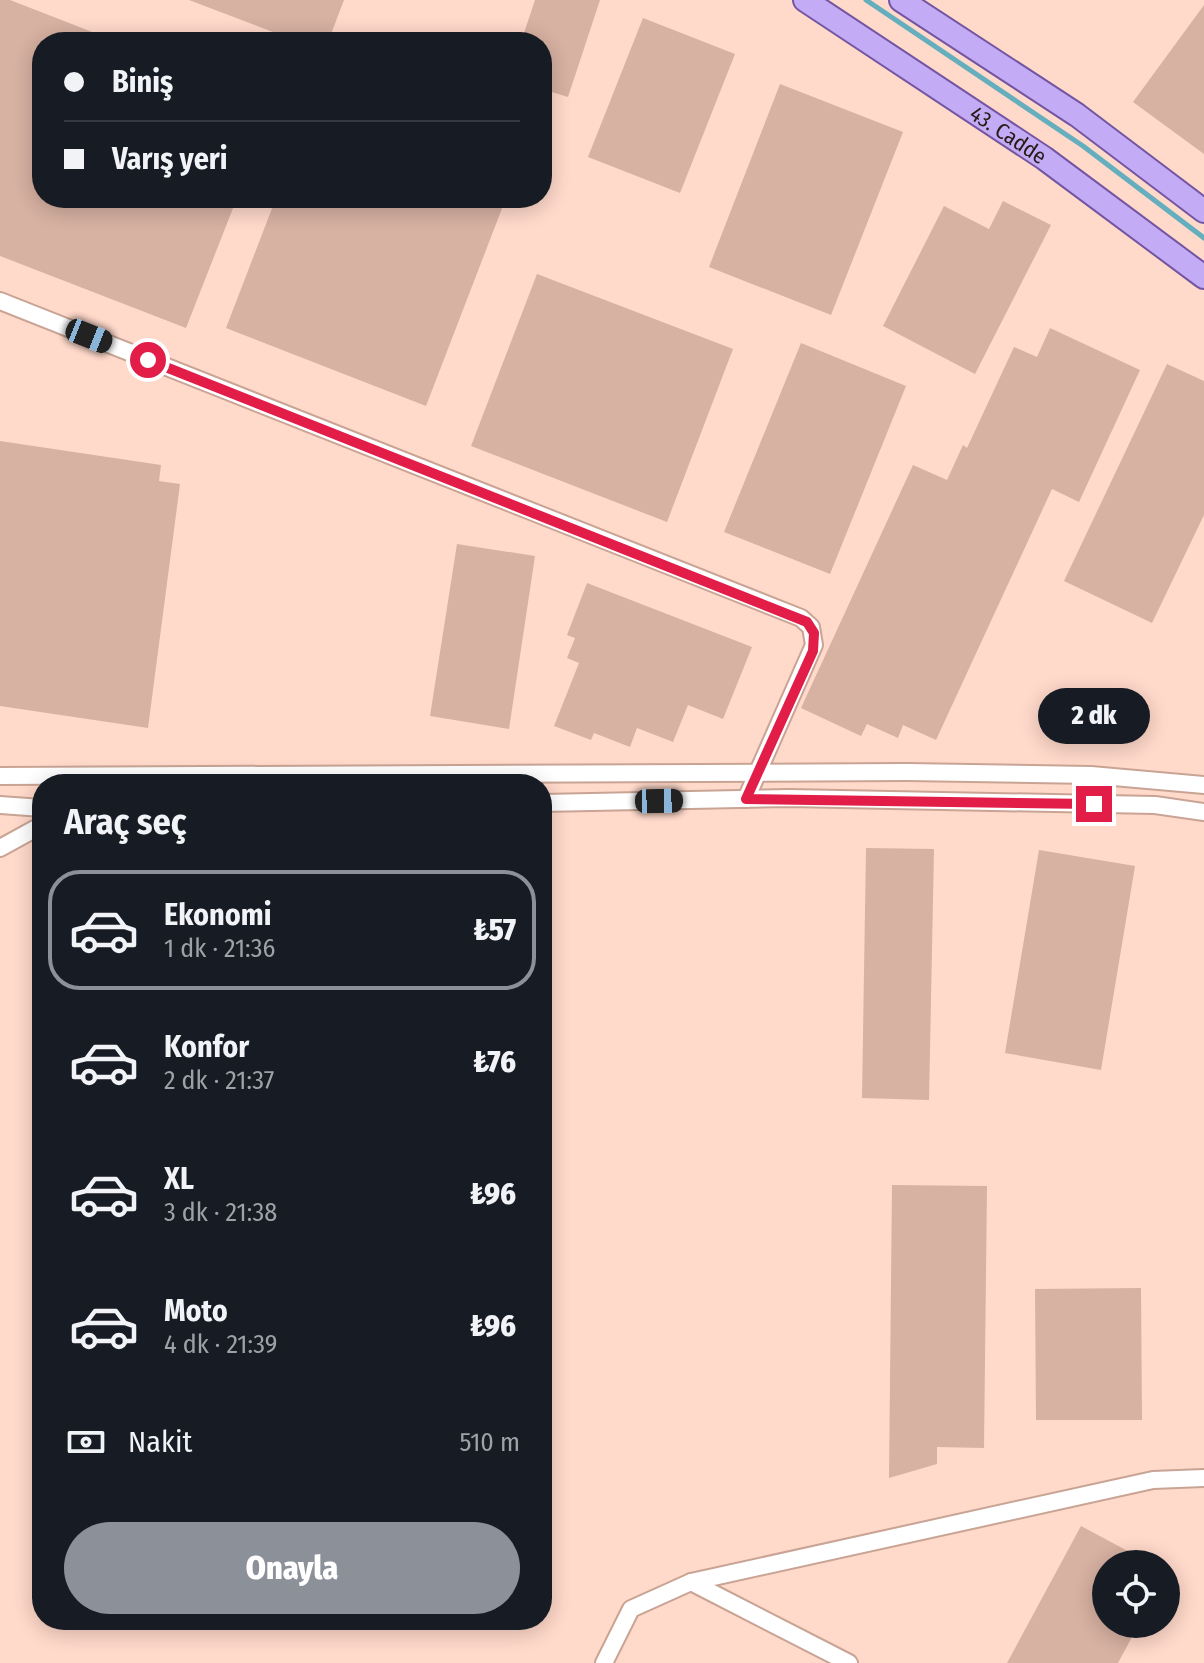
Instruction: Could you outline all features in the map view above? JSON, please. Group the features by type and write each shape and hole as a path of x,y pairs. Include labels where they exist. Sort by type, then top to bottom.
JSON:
{"main road":[{"name":"43. Cadde","path":"805,0 1044,158 1204,277"},
{"path":"901,0 1077,115 1204,211"}],"street":[{"path":"0,301 801,618 811,627 814,645 746,799"},
{"path":"552,774 756,771 1091,775 1204,785"},
{"path":"0,776 32,778"},
{"path":"552,803 746,799 1155,805 1204,812"},
{"path":"0,805 32,807"},
{"path":"0,848 32,830"},
{"path":"604,1663 631,1609 691,1582 1153,1480 1204,1478"},
{"path":"691,1582 849,1663"}],"shaded area":[{"path":"0,0 1204,0 1204,1663 0,1663"}],"building":[{"path":"0,0 10,0 92,32 32,32 32,208 233,208 186,328 0,256"},
{"path":"189,0 344,0 332,32 273,32"},
{"path":"535,0 600,0 568,97 552,92 552,32 524,32"},
{"path":"1204,5 1204,154 1133,102"},
{"path":"643,18 735,54 680,193 588,157"},
{"path":"780,84 903,132 831,315 709,267"},
{"path":"1003,201 1051,225 975,374 883,326 944,206 989,229"},
{"path":"272,208 502,208 426,406 226,328"},
{"path":"537,274 733,349 667,522 471,446"},
{"path":"1050,328 1140,370 1079,502 1052,489 936,740 903,725 898,738 867,724 861,736 801,708 913,465 947,480 963,445 967,448 1014,347 1037,357"},
{"path":"801,343 906,386 830,574 724,532"},
{"path":"1167,364 1204,381 1204,515 1152,623 1064,581"},
{"path":"0,441 161,465 159,481 180,484 148,728 0,706"},
{"path":"457,544 535,556 509,729 430,716"},
{"path":"587,583 752,647 723,719 688,705 673,742 637,728 630,747 594,733 591,740 554,726 579,663 567,658 575,638 567,635"},
{"path":"866,848 934,849 929,1100 862,1098"},
{"path":"1039,850 1135,866 1101,1070 1005,1053"},
{"path":"892,1185 987,1186 984,1448 937,1447 937,1464 889,1478"},
{"path":"1141,1288 1142,1420 1036,1420 1035,1289"},
{"path":"1081,1526 1126,1550 1092,1550 1092,1638 1131,1638 1118,1663 1007,1663"}],"waterway":[{"path":"866,0 1083,146 1204,238"}],"route":[{"path":"148,360 807,622 814,633 813,651 756,771 746,799 1094,804"}]}
